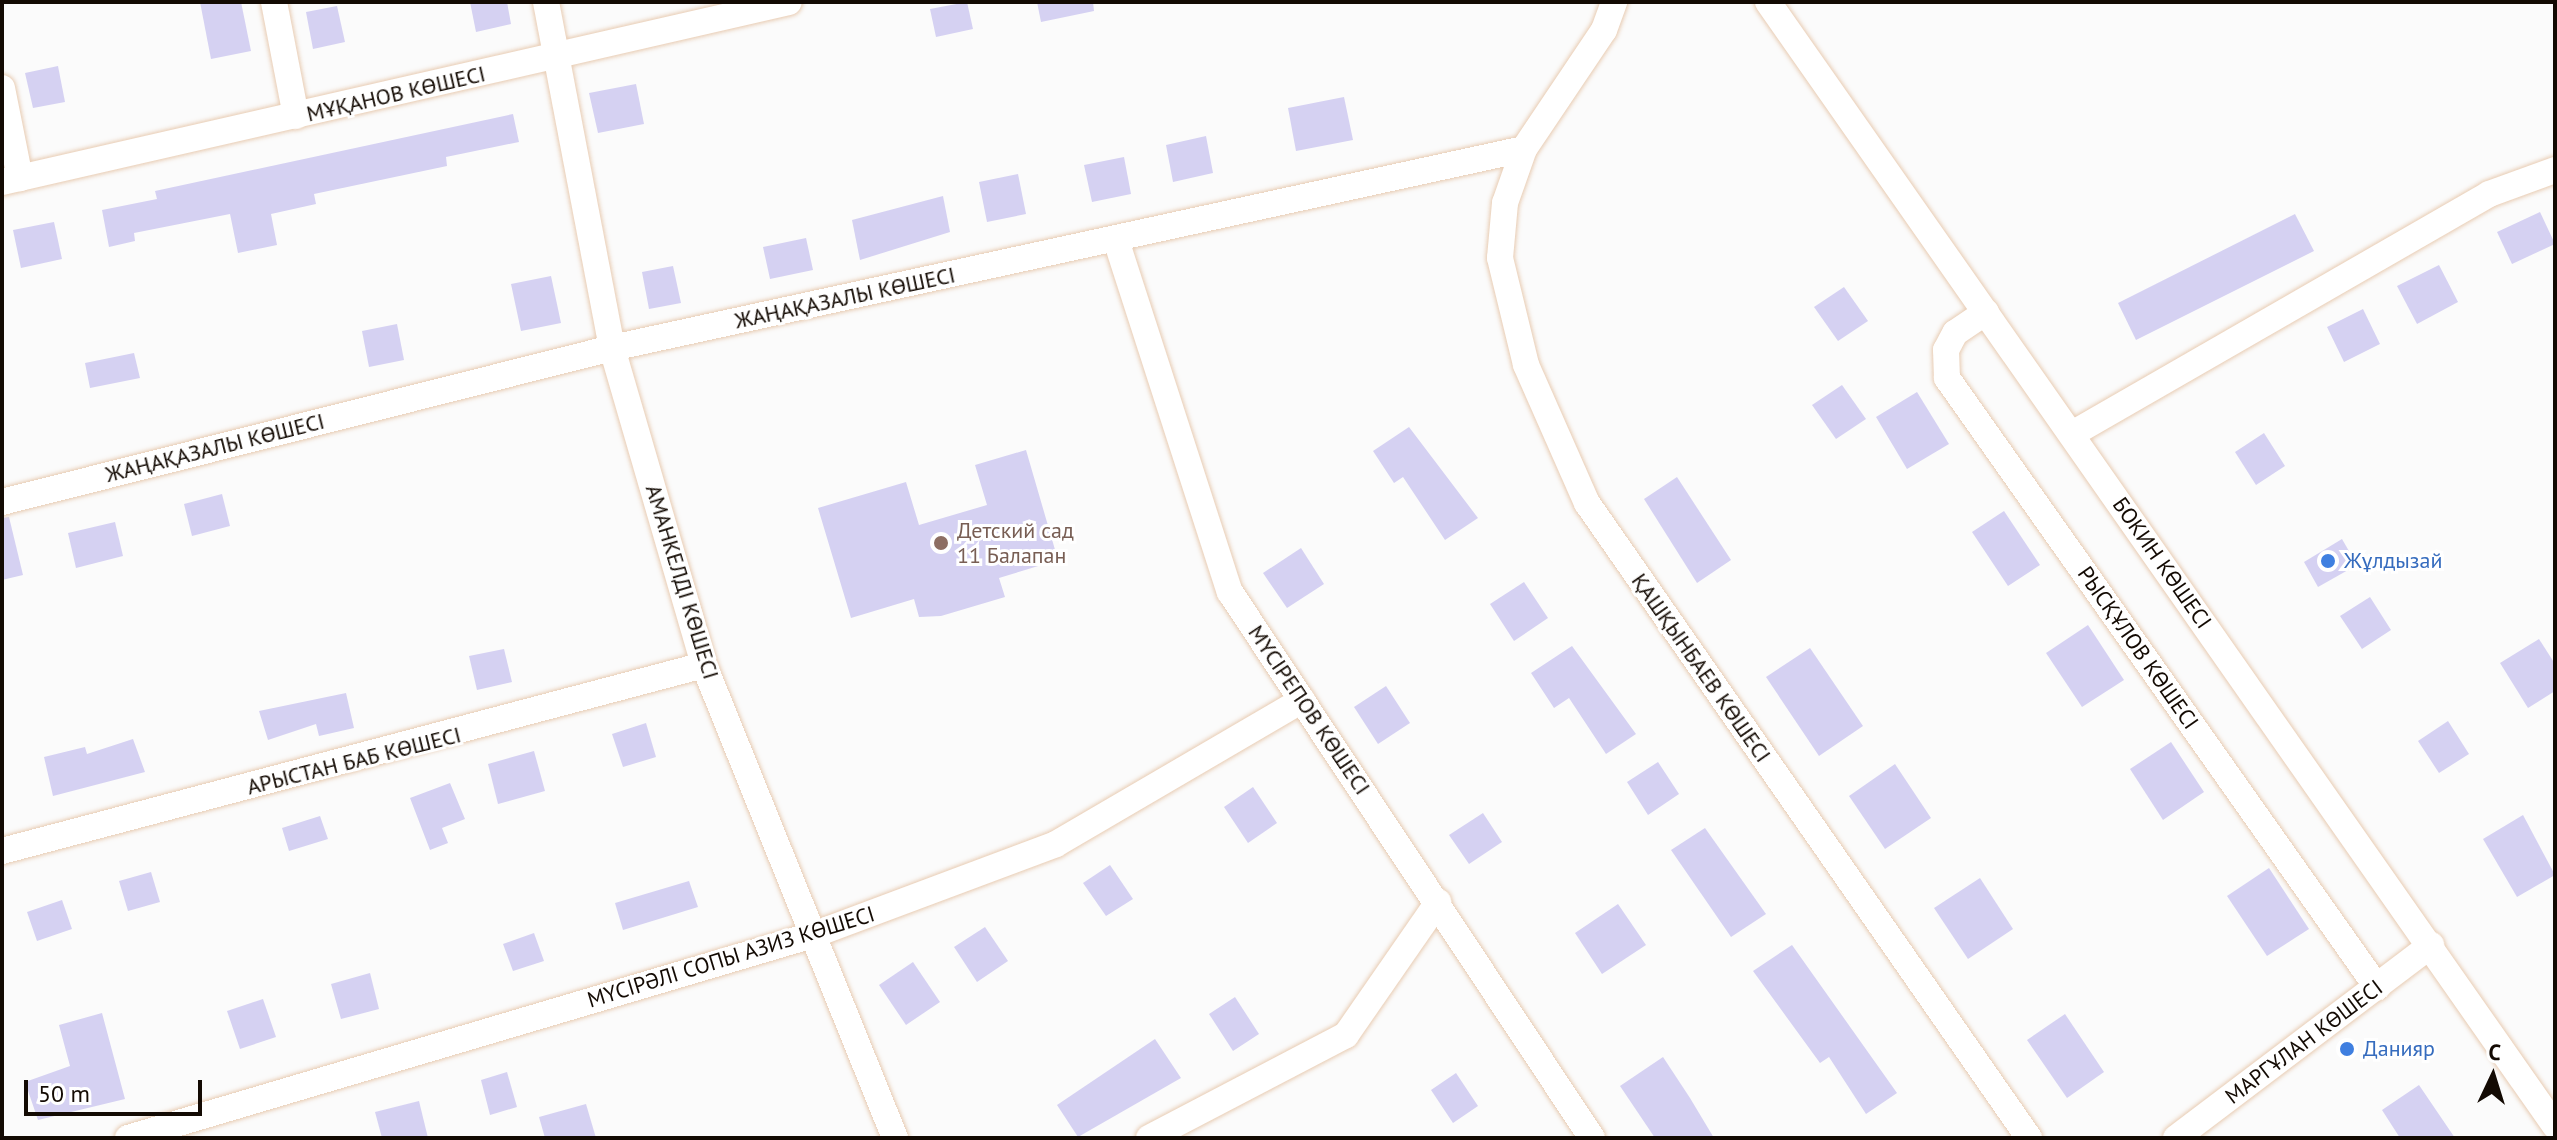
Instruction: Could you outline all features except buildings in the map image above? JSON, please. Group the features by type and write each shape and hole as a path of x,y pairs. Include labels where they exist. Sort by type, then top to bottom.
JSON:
{"street":[{"path":"274,2 296,116"},
{"name":"АМАНКЕЛДІ КӨШЕСІ","path":"546,2 612,348 704,665 895,1138"},
{"name":"МҰҚАНОВ КӨШЕСІ","path":"11,180 555,58 789,2"},
{"path":"1524,149 1604,30 1614,2"},
{"name":"БОКИН КӨШЕСІ","path":"1768,2 2555,1126"},
{"path":"2,88 11,180"},
{"name":"ЖАҢАҚАЗАЛЫ КӨШЕСІ","path":"2,502 612,348 1524,149"},
{"name":"ҚАШҚЫНБАЕВ КӨШЕСІ","path":"1524,149 1505,203 1500,258 1526,365 1587,503 2029,1138"},
{"path":"2072,434 2489,194 2555,170"},
{"name":"МҮСІРЕПОВ КӨШЕСІ","path":"1116,240 1230,592 1592,1138"},
{"name":"РЫСҚҰЛОВ КӨШЕСІ","path":"1986,312 1955,333 1946,350 1947,378 2377,987"},
{"name":"АРЫСТАН БАБ КӨШЕСІ","path":"2,851 704,665"},
{"name":"МҮСІРӘЛІ СОПЫ АЗИЗ КӨШЕСІ","path":"128,1138 813,935 1056,844 1302,700"},
{"path":"1149,1138 1346,1035 1438,902"},
{"name":"МАРГҰЛАН КӨШЕСІ","path":"2176,1138 2431,945"}],"place":[{"name":"Детский сад 11 Балапан","path":"941,543"},
{"name":"Жұлдызай","path":"2328,561"},
{"name":"Данияр","path":"2347,1049"}]}
